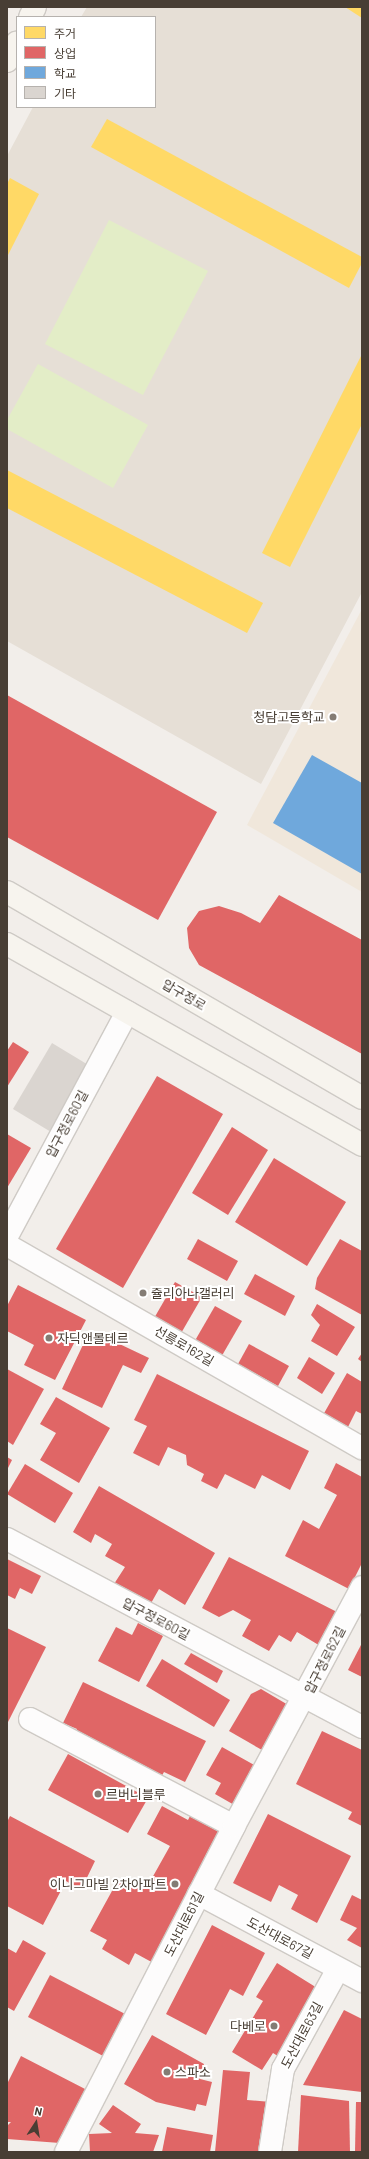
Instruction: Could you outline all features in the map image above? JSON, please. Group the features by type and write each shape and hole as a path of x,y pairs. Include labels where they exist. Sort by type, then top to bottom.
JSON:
{"main road":[{"path":"30,16 35,7"},
{"path":"7,61 16,44"},
{"name":"압구정로","path":"7,892 362,1098"},
{"path":"7,944 362,1145"}],"street":[{"name":"압구정로60길","path":"7,1236 127,1012"},
{"name":"선릉로162길","path":"7,1245 362,1448"},
{"name":"압구정로60길","path":"7,1539 305,1697"},
{"name":"압구정로62길","path":"362,1587 305,1697 362,1727"},
{"name":"도산대로61길","path":"66,2152 234,1826 305,1697"},
{"path":"30,1719 234,1826"},
{"name":"도산대로67길","path":"199,1894 362,1981"},
{"name":"도산대로63길","path":"270,2152 283,2068 338,1969"}],"shaded area":[{"path":"87,7 362,7 362,592 261,784 7,641 7,156 32,108 156,108 156,16 82,16"},
{"name":"청담고등학교","path":"362,609 362,892 247,825"}],"green space":[{"path":"109,220 208,271 143,395 45,344"},
{"path":"38,364 148,425 113,488 7,429 7,420"}],"building: 주거":[{"path":"345,7 362,7 362,18"},
{"path":"107,119 362,257 362,263 349,288 91,147"},
{"path":"10,178 39,194 7,257 7,184"},
{"path":"362,354 362,424 290,567 262,553"},
{"path":"7,470 263,603 247,633 7,508"}],"building: 상업":[{"path":"7,695 217,812 158,920 7,837"},
{"path":"279,895 362,940 362,1054 199,965 189,948 187,928 199,911 219,906 241,913 260,923"},
{"path":"13,1042 29,1052 7,1087 7,1051"},
{"path":"157,1076 223,1114 123,1288 56,1249"},
{"path":"232,1127 268,1150 228,1215 192,1193"},
{"path":"7,1134 31,1148 7,1188"},
{"path":"274,1158 346,1202 307,1266 235,1222"},
{"path":"198,1239 238,1261 227,1281 187,1259"},
{"path":"340,1239 362,1251 362,1315 315,1289 317,1278"},
{"path":"255,1274 295,1296 285,1316 244,1294"},
{"path":"175,1282 202,1297 180,1335 153,1320"},
{"name":"자딕앤볼테르","path":"18,1285 86,1320 55,1380 24,1365 34,1345 7,1331 7,1306"},
{"path":"317,1304 355,1327 337,1356 311,1341 320,1325 311,1315"},
{"path":"215,1306 242,1321 220,1359 193,1344"},
{"path":"90,1330 149,1358 141,1373 123,1365 102,1408 62,1389"},
{"path":"249,1344 289,1366 278,1386 238,1364"},
{"path":"362,1353 362,1362 358,1359"},
{"path":"309,1357 335,1373 322,1394 297,1378"},
{"path":"7,1369 44,1389 13,1445 7,1441"},
{"path":"347,1373 362,1382 362,1414 356,1411 347,1429 323,1415"},
{"path":"157,1374 309,1451 290,1490 262,1475 255,1489 225,1474 217,1489 201,1481 204,1474 187,1465 186,1455 168,1447 159,1466 133,1453 147,1426 134,1420"},
{"path":"56,1397 110,1428 79,1483 40,1460 56,1433 40,1424"},
{"path":"7,1457 12,1460 7,1470"},
{"path":"336,1463 362,1477 362,1563 349,1589 285,1556 303,1520 319,1529 337,1495 324,1488"},
{"path":"25,1464 73,1493 55,1523 7,1494"},
{"path":"99,1486 215,1553 185,1605 159,1589 150,1605 114,1584 125,1567 105,1556 112,1544 95,1534 91,1543 73,1532"},
{"path":"229,1557 339,1613 322,1647 297,1632 291,1642 279,1635 269,1651 242,1636 251,1620 233,1610 219,1617 202,1608"},
{"path":"7,1559 41,1576 32,1594 20,1588 15,1599 7,1595"},
{"path":"138,1623 163,1636 139,1682 98,1661 116,1627 132,1635"},
{"path":"7,1628 46,1647 7,1724"},
{"path":"362,1643 362,1677 348,1670"},
{"path":"191,1653 223,1671 217,1683 184,1664"},
{"path":"162,1659 230,1700 214,1727 146,1686"},
{"path":"83,1682 206,1741 185,1782 164,1772 160,1779 73,1737 77,1729 63,1723"},
{"path":"261,1689 295,1709 269,1754 229,1731 251,1694"},
{"path":"322,1731 362,1750 362,1826 348,1819 352,1812 296,1784"},
{"path":"222,1747 258,1767 236,1806 215,1794 221,1783 206,1775"},
{"name":"르버니블루","path":"68,1754 148,1798 128,1833 48,1790"},
{"name":"이니그마빌 2차아파트","path":"162,1806 188,1820 191,1814 228,1834 157,1965 135,1953 129,1965 102,1949 107,1940 90,1931 118,1880 132,1888 135,1881 147,1887 170,1846 147,1834"},
{"path":"268,1814 351,1856 317,1923 291,1909 298,1895 279,1885 271,1902 233,1883"},
{"path":"10,1816 95,1861 81,1890 66,1881 43,1925 7,1906 7,1822"},
{"path":"352,1895 362,1900 362,1948 347,1940 357,1928 340,1920"},
{"path":"212,1925 265,1953 243,1996 230,1989 206,2035 166,2014"},
{"path":"23,1940 46,1953 14,2011 7,2007 7,1948 16,1953"},
{"name":"다베로","path":"277,1963 322,1991 281,2058 273,2053 262,2070 232,2052 263,2001 256,1997"},
{"path":"50,1975 129,2016 107,2058 28,2017"},
{"path":"344,2010 362,2019 362,2092 303,2085"},
{"name":"스파소","path":"152,2035 204,2064 200,2079 212,2082 206,2106 197,2104 195,2111 156,2102 124,2084"},
{"path":"21,2056 87,2090 60,2143 7,2139 7,2126 11,2122 7,2122 7,2084"},
{"path":"223,2070 250,2072 247,2100 271,2102 266,2152 215,2152"},
{"path":"301,2095 349,2101 350,2152 298,2152"},
{"path":"356,2102 362,2102 362,2152 355,2152"},
{"path":"113,2105 141,2124 135,2133 159,2135 153,2152 90,2152 89,2134 112,2133 99,2124"},
{"path":"167,2127 213,2135 210,2152 162,2152"}],"building: 학교":[{"path":"312,755 362,783 362,874 273,823"}],"building: 기타":[{"path":"52,1043 90,1066 51,1132 13,1109"}],"place":[{"name":"청담고등학교","path":"333,717"},
{"name":"쥴리아나갤러리","path":"143,1293"},
{"name":"자딕앤볼테르","path":"49,1338"},
{"name":"르버니블루","path":"98,1794"},
{"name":"이니그마빌 2차아파트","path":"175,1884"},
{"name":"다베로","path":"274,2026"},
{"name":"스파소","path":"167,2072"}]}
